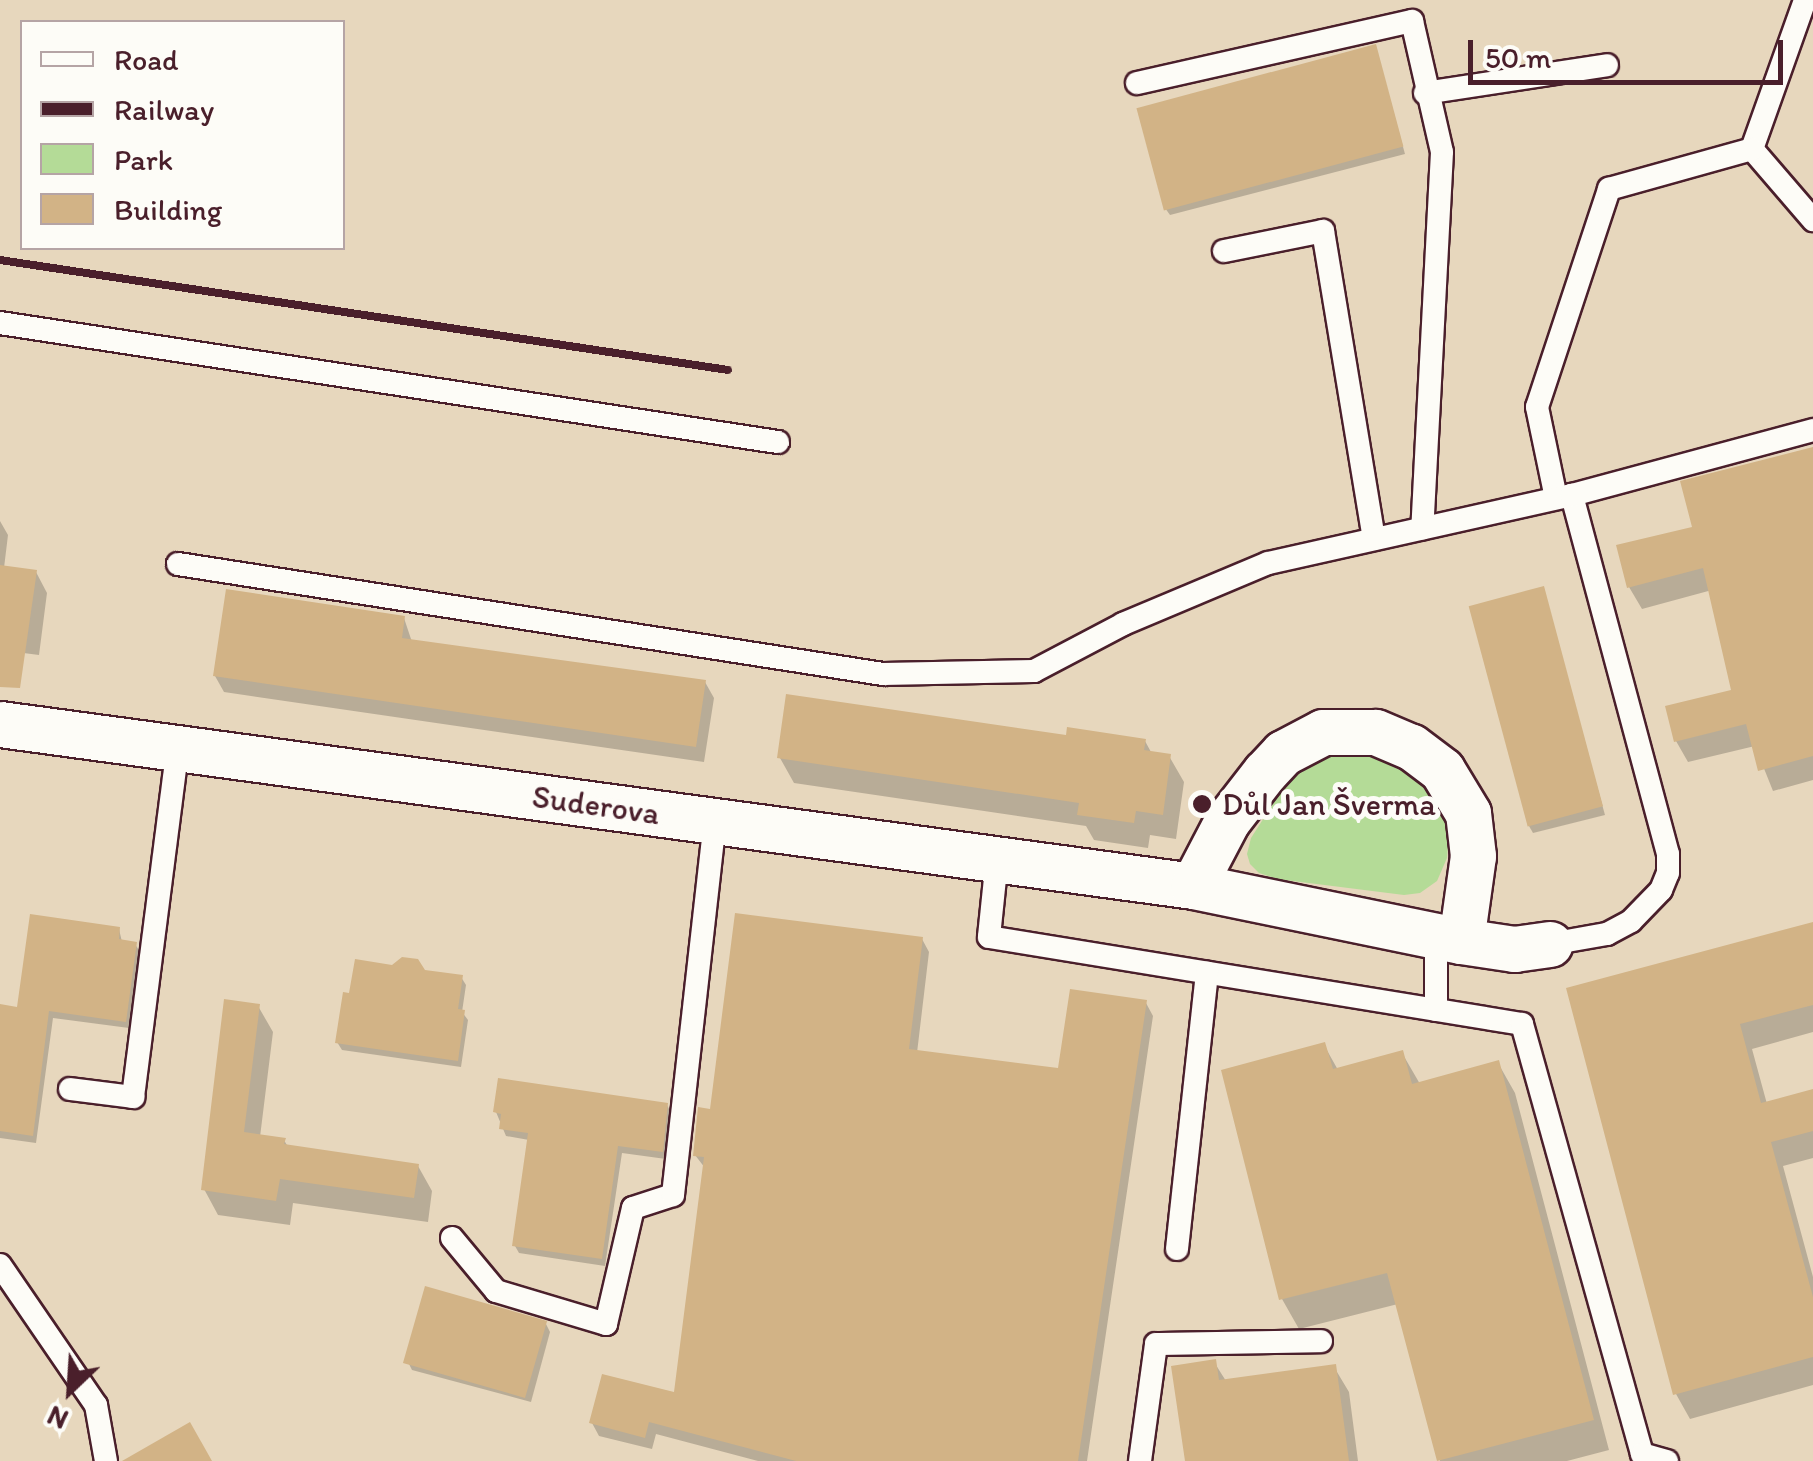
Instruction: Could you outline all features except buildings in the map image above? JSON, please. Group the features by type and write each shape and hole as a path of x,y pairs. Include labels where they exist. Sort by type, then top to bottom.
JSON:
{"street":[{"name":"Suderova","path":"0,724 1193,886 1514,949 1550,944"},
{"path":"1193,886 1227,821 1283,752 1323,732 1376,732 1411,748 1442,770 1468,813 1473,856 1448,938"}],"lane":[{"path":"1752,149 1805,0"},
{"path":"1137,83 1412,21 1425,93 1442,152 1422,528"},
{"path":"1425,93 1608,65"},
{"path":"1752,149 1813,220"},
{"path":"1550,944 1607,934 1631,922 1661,890 1668,874 1668,854 1537,407 1609,189 1752,149"},
{"path":"1224,251 1323,231 1374,539"},
{"path":"0,323 778,442"},
{"path":"178,564 883,674 1034,671 1123,624 1268,563 1564,496 1813,430"},
{"path":"70,1089 134,1096 178,748"},
{"path":"452,1238 496,1291 606,1324 633,1208 673,1195 715,822"},
{"path":"997,860 990,937 1522,1024 1642,1454 1667,1461"},
{"path":"1436,1010 1448,938"},
{"path":"1177,1248 1206,973"},
{"path":"0,1265 96,1405 106,1461"},
{"path":"1140,1461 1156,1344 1321,1341"}],"shaded area":[{"path":"0,0 1813,0 1813,1461 0,1461"}],"green space":[{"path":"1348,751 1386,756 1424,782 1440,806 1449,834 1447,858 1437,881 1420,893 1404,895 1277,879 1259,873 1250,864 1247,854 1251,838 1285,785 1320,757"}],"railway":[{"path":"0,260 728,370"}],"place":[{"name":"Důl Jan Šverma","path":"1202,804"}]}
